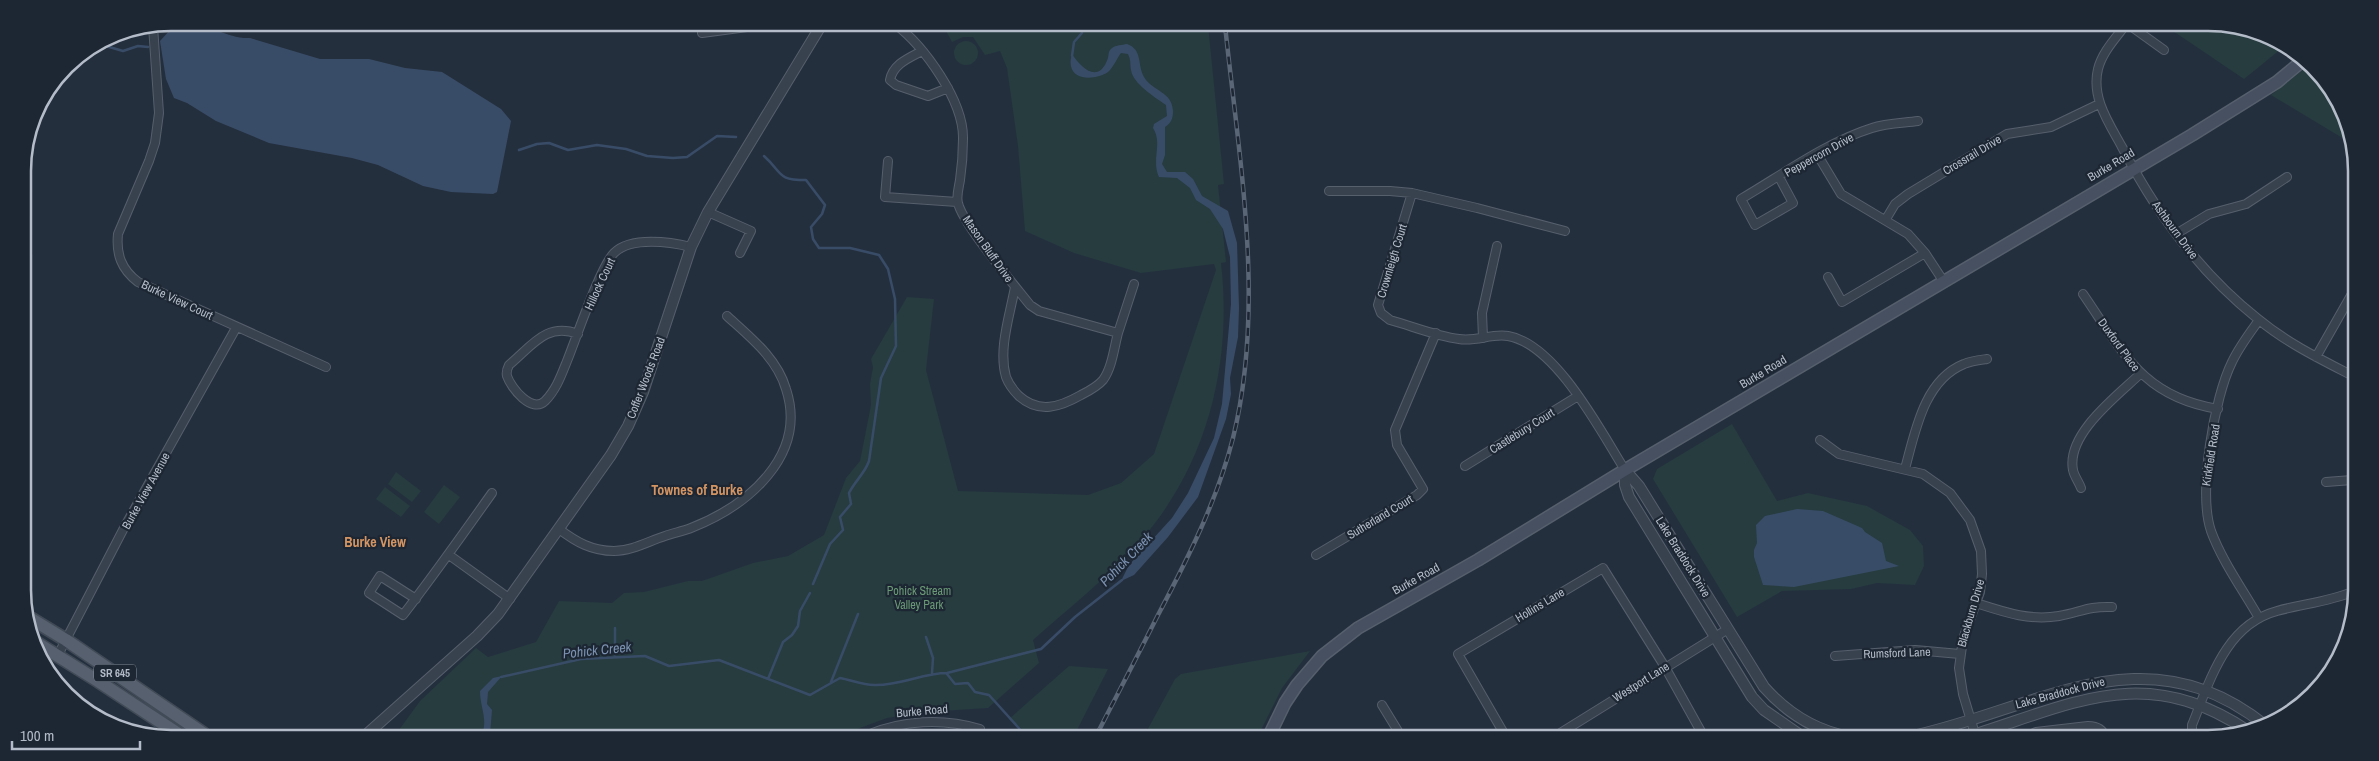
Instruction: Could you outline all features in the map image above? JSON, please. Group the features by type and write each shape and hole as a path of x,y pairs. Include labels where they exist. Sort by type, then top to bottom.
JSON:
{"main road":[{"name":"Burke Road","path":"1272,729 1285,703 1297,685 1322,656 1346,636 1557,514 1625,470 2249,100 2277,82 2298,64"},
{"name":"SR 645","path":"35,621 198,730"},
{"name":"SR 645","path":"44,647 170,730"}],"street":[{"path":"702,33 717,31"},
{"name":"Coffer Woods Road","path":"372,730 477,636 510,599 616,447 636,409 691,247 708,212 818,31"},
{"name":"Mason Bluff Drive","path":"905,31 910,35 948,88 958,108 963,128 962,164 957,202 965,220 1030,305 1039,311 1118,333"},
{"name":"Ashbourn Drive","path":"2121,31 2103,56 2098,71 2099,104 2133,168 2176,234 2218,283 2259,320 2316,357 2348,373"},
{"path":"2138,31 2164,50"},
{"name":"Burke View Court","path":"153,32 158,125 149,162 119,228 118,256 127,272 138,282 236,328 326,367"},
{"path":"922,51 896,66 890,80 896,85 928,96 948,88"},
{"name":"Crossrail Drive","path":"1886,219 1895,204 1908,194 2007,134 2051,127 2099,104"},
{"name":"Peppercorn Drive","path":"1779,177 1793,203 1755,224 1741,198 1838,142 1874,127 1918,121"},
{"path":"1817,154 1841,194 1886,219 1908,234 1925,253 1944,282"},
{"path":"888,161 885,197 957,202"},
{"path":"2176,234 2209,214 2246,204 2287,177"},
{"path":"1330,191 1412,193 1565,231"},
{"name":"Crownleigh Court","path":"1412,193 1378,305 1381,313 1390,320 1458,339 1483,338"},
{"path":"708,212 751,231 740,253"},
{"name":"Hillock Court","path":"578,334 566,330 548,333 509,366 506,371 507,377 529,404 536,406 543,403 554,390 578,334 607,263 615,252 640,242 673,242 691,247"},
{"path":"1483,338 1482,313 1497,246"},
{"path":"1828,277 1842,302 1925,253"},
{"name":"Mason Bluff Drive","path":"1015,287 1004,350 1006,377 1012,390 1025,401 1037,406 1051,408 1064,405 1102,382 1107,374 1134,284"},
{"name":"Duxford Place","path":"2083,294 2140,374 2171,395 2189,402 2218,409"},
{"path":"2316,357 2348,301"},
{"path":"559,529 586,547 616,551 631,548 692,528 743,499 767,478 782,455 792,428 787,389 764,349 728,316"},
{"name":"Kirkfield Road","path":"2259,320 2232,362 2218,409 2206,474 2205,496 2207,514 2220,550 2259,618"},
{"name":"Burke View Avenue","path":"58,655 125,526 236,328"},
{"name":"Sutherland Court","path":"1316,555 1417,495 1423,489 1396,444 1395,430 1436,333"},
{"name":"Lake Braddock Drive","path":"1483,338 1506,336 1532,346 1563,374 1625,470 1639,486 1764,687 1774,699 1798,717 1824,729"},
{"path":"1905,468 1920,416 1933,391 1944,378 1965,363 1987,359"},
{"path":"2081,488 2073,470 2073,458 2080,437 2086,427 2140,374"},
{"name":"Castlebury Court","path":"1465,466 1578,396"},
{"name":"Blackburn Drive","path":"1820,440 1839,454 1905,468 1923,474 1942,486 1958,501 1970,520 1979,541 1982,562 1980,592 1965,629 1960,654 1963,694 1973,729"},
{"name":"Lake Braddock Drive","path":"1625,470 1625,485 1629,497 1742,681 1764,710 1792,729"},
{"path":"2326,482 2348,480"},
{"path":"416,599 380,576 369,593 403,615 416,599 449,555 492,493"},
{"path":"449,555 510,599"},
{"name":"Hollins Lane","path":"1502,729 1458,654 1603,568 1665,667"},
{"path":"2192,729 2215,667 2240,634 2259,618 2275,612 2330,600 2348,594"},
{"path":"1976,603 2008,614 2034,618 2060,616 2089,607 2112,607"},
{"name":"Westport Lane","path":"1566,729 1728,629"},
{"name":"Rumsford Lane","path":"1835,656 1915,650 1960,654"},
{"path":"1665,667 1700,729"},
{"name":"Lake Braddock Drive","path":"1939,729 2072,688 2109,679 2158,679 2206,691 2240,708 2258,720"},
{"name":"Lake Braddock Drive","path":"1996,729 2076,702 2111,694 2156,694 2200,705 2240,726"},
{"path":"1382,705 1397,729"},
{"name":"Burke Road","path":"883,730 891,727 948,721 980,729"},
{"path":"2061,729 2088,726 2096,726 2101,729"}],"green space":[{"name":"Pohick Stream Valley Park","path":"946,31 1209,31 1224,184 1218,185 1226,262 1221,263 1224,302 1223,340 1218,378 1209,415 1196,451 1180,485 1159,518 1134,548 1110,572 1033,640 1039,663 988,708 925,712 887,718 855,730 399,730 420,701 476,648 488,657 536,642 559,601 612,603 624,593 644,592 688,581 702,581 753,563 788,556 824,535 846,478 860,461 871,405 870,384 873,367 871,359 907,297 934,299 926,370 958,491 1088,495 1121,483 1154,454 1216,270 1214,264 1141,273 1074,253 1025,231 1018,146 1007,68 1000,51 985,55 973,37 963,37 952,42"},
{"path":"2173,31 2226,32 2262,42 2279,51 2244,79"},
{"path":"966,41 975,44 978,53 975,62 966,65 957,62 954,53 957,44"},
{"path":"2304,69 2324,93 2333,109 2344,139 2271,95"},
{"path":"1732,424 1777,501 1808,493 1867,506 1910,530 1923,546 1924,566 1915,585 1877,583 1851,589 1782,591 1737,617 1653,479 1657,469"},
{"path":"396,472 421,491 412,502 388,484"},
{"path":"444,485 460,497 439,524 424,512"},
{"path":"385,487 410,506 401,517 376,499"},
{"path":"1310,651 1282,688 1261,729 1148,730 1175,679 1181,674"},
{"path":"1069,666 1108,669 1077,730 1022,730 1009,719"}],"water":[{"path":"169,31 220,31 320,59 369,59 405,68 442,72 501,109 511,121 497,192 493,194 451,192 423,186 378,165 352,158 269,143 216,121 187,103 174,98 166,79 160,41"},
{"path":"1127,44 1138,54 1144,77 1152,86 1166,95 1172,104 1172,119 1165,127 1165,155 1162,164 1167,172 1185,172 1193,179 1202,196 1228,211 1237,243 1239,308 1238,337 1230,378 1231,394 1226,419 1198,497 1168,537 1134,575 1121,581 1129,565 1172,518 1188,493 1214,438 1222,404 1231,304 1230,257 1223,229 1210,209 1196,200 1190,188 1177,178 1159,177 1157,171 1157,140 1153,128 1154,124 1167,116 1166,105 1145,90 1136,80 1131,70 1128,54 1121,53 1108,72 1098,76 1081,77 1073,71 1071,66 1072,54 1085,69 1095,72 1100,71 1111,49 1115,46"},
{"path":"1797,509 1823,511 1862,528 1882,543 1886,561 1899,566 1794,587 1763,585 1754,557 1757,543 1756,525 1765,516"},
{"path":"502,676 488,692 487,704 492,710 490,730 484,730 480,691 493,678"}],"waterway":[{"name":"Pohick Creek","path":"1072,56 1074,42 1082,31"},
{"path":"108,47 123,51 138,46 148,47"},
{"path":"519,150 537,144 549,143 568,150 597,145 626,149 647,156 673,158 687,157 717,136 736,137"},
{"path":"764,156 785,177 806,180 825,205 822,214 811,227 813,239 819,248 850,248 879,255 888,269 895,299 896,346 881,378 869,461 849,493 851,504 840,517 843,530 830,544 813,584"},
{"name":"Pohick Creek","path":"501,677 581,659 645,656 669,666 719,660 810,695 840,678 870,685 893,684 929,675 947,673 1041,649 1075,617 1122,580"},
{"path":"768,679 783,642 792,635 798,626 800,611 810,593"},
{"path":"831,682 858,614"},
{"path":"615,628 615,656"},
{"path":"926,637 933,658 932,673"},
{"path":"947,674 955,684 968,683 975,692 989,695 1020,730"}],"railway":[{"path":"1099,730 1201,529 1219,484 1233,438 1243,387 1248,336 1247,232 1226,31"}],"district":[{"name":"Townes of Burke","path":"697,490"},
{"name":"Burke View","path":"375,542"}]}
